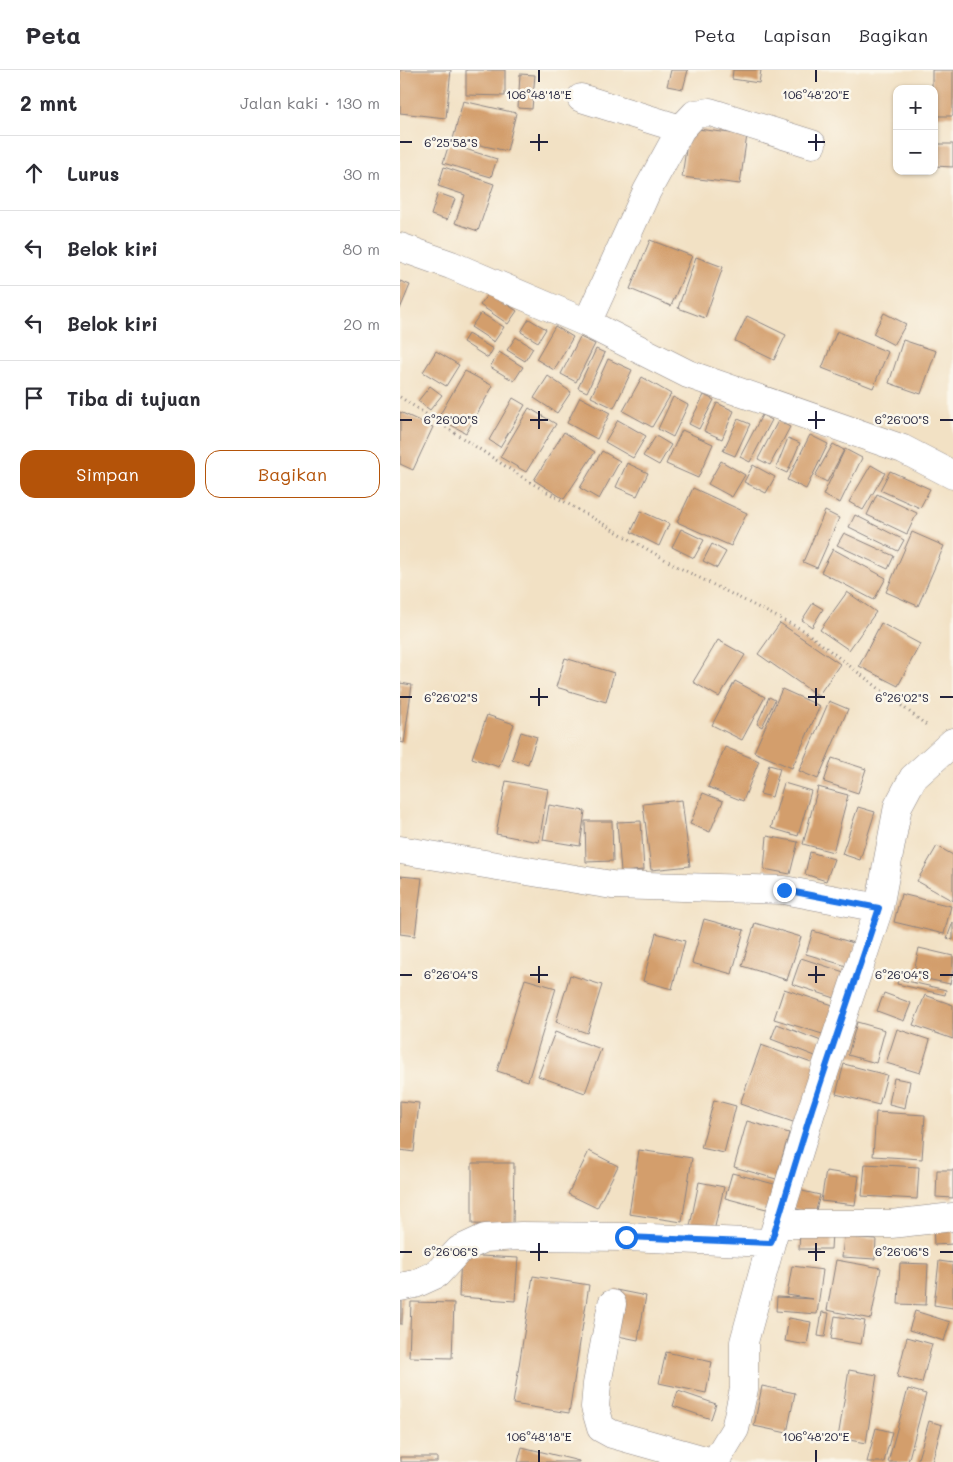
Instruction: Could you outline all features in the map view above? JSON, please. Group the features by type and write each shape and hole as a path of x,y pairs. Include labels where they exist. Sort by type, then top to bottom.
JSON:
{"street":[{"path":"581,98 681,128"},
{"path":"587,323 647,191 681,128 695,114 710,112 812,144"},
{"path":"400,247 451,265 587,323 688,374 903,448 953,475"},
{"path":"612,1304 596,1391 595,1407 601,1428 612,1434 714,1462 735,1429 744,1389 744,1342 774,1233 812,1109 879,908 898,806 913,778 952,743"},
{"path":"400,850 612,885 784,890 879,908"},
{"path":"400,1287 415,1284 437,1274 459,1250 485,1238 774,1233 953,1217"}],"path":[{"path":"400,397 528,480 680,568 803,630 952,743"}],"building":[{"path":"400,70 451,70 446,118 400,113"},
{"path":"466,70 505,70 505,96 466,95"},
{"path":"671,70 688,70 683,89 667,86"},
{"path":"733,70 761,70 759,83 732,79"},
{"path":"932,70 953,70 953,116 938,116 938,85 932,85"},
{"path":"520,74 535,75 532,109 518,108"},
{"path":"463,101 516,113 507,151 453,139"},
{"path":"689,128 747,135 740,184 682,177"},
{"path":"449,144 497,159 491,177 443,163"},
{"path":"938,144 953,144 953,167 938,166"},
{"path":"444,167 494,184 478,231 455,223 465,195 438,186"},
{"path":"438,193 455,199 447,220 431,215"},
{"path":"650,240 692,256 671,306 630,289"},
{"path":"696,257 723,267 705,318 678,308"},
{"path":"400,281 410,285 400,309"},
{"path":"489,292 517,311 508,324 480,305"},
{"path":"481,313 504,327 494,342 471,327"},
{"path":"884,313 906,324 894,345 873,334"},
{"path":"747,316 786,335 774,360 735,341"},
{"path":"529,319 546,329 538,342 521,332"},
{"path":"555,326 573,337 554,370 536,359"},
{"path":"837,331 888,352 873,388 822,368"},
{"path":"468,334 493,349 488,358 463,342"},
{"path":"516,337 533,348 525,361 507,350"},
{"path":"580,337 595,344 576,382 561,374"},
{"path":"903,340 936,351 921,394 889,383"},
{"path":"596,349 605,353 587,392 578,388"},
{"path":"436,351 459,365 446,386 423,372"},
{"path":"499,352 523,367 514,381 490,367"},
{"path":"608,359 632,370 614,408 591,397"},
{"path":"465,371 493,386 466,433 438,418"},
{"path":"548,376 571,392 557,413 534,398"},
{"path":"642,377 671,394 652,427 623,411"},
{"path":"430,386 442,395 430,410 418,401"},
{"path":"704,395 714,400 699,429 689,424"},
{"path":"580,397 610,413 597,439 567,423"},
{"path":"673,397 688,405 673,437 658,429"},
{"path":"513,398 525,405 500,447 489,440"},
{"path":"717,403 734,411 722,439 704,431"},
{"path":"529,408 556,424 526,472 500,457"},
{"path":"400,412 433,427 413,470 400,464"},
{"path":"762,415 772,420 750,462 740,457"},
{"path":"738,419 750,424 735,456 723,451"},
{"path":"618,420 646,436 633,458 605,442"},
{"path":"778,421 790,427 770,465 758,459"},
{"path":"682,430 713,444 698,478 666,464"},
{"path":"564,432 595,452 564,499 534,480"},
{"path":"810,435 828,444 806,489 787,480"},
{"path":"656,436 671,445 659,465 643,456"},
{"path":"788,438 800,443 787,473 776,468"},
{"path":"833,444 844,450 827,482 815,476"},
{"path":"845,449 862,458 840,503 823,495"},
{"path":"602,451 620,461 599,499 580,488"},
{"path":"721,461 745,475 732,497 708,484"},
{"path":"627,463 648,473 637,496 616,487"},
{"path":"753,465 775,477 766,493 744,482"},
{"path":"871,465 885,473 863,510 849,502"},
{"path":"890,471 930,489 920,508 880,490"},
{"path":"693,488 747,513 731,546 677,522"},
{"path":"877,494 917,513 907,534 867,515"},
{"path":"641,511 669,524 659,546 631,532"},
{"path":"825,511 839,518 817,568 803,562"},
{"path":"855,515 904,540 898,551 849,527"},
{"path":"681,529 704,540 694,558 672,547"},
{"path":"912,532 944,546 918,606 886,592"},
{"path":"844,533 894,556 888,569 837,545"},
{"path":"712,544 726,552 717,568 703,561"},
{"path":"833,549 886,578 874,600 821,572"},
{"path":"847,592 876,612 849,650 820,630"},
{"path":"813,603 823,609 812,627 802,620"},
{"path":"780,623 840,664 818,696 758,654"},
{"path":"881,623 920,644 898,686 859,666"},
{"path":"718,640 745,655 719,697 693,682"},
{"path":"565,658 614,673 606,702 556,687"},
{"path":"735,681 765,697 742,740 712,725"},
{"path":"400,683 412,685 404,743 400,742"},
{"path":"782,689 820,706 792,768 754,752"},
{"path":"769,697 775,700 762,727 757,724"},
{"path":"829,701 848,709 818,779 799,771"},
{"path":"487,715 514,724 499,767 472,758"},
{"path":"521,732 537,737 528,764 512,759"},
{"path":"725,747 759,761 743,801 708,787"},
{"path":"832,758 866,769 858,793 824,782"},
{"path":"769,765 780,768 772,797 760,794"},
{"path":"506,781 548,789 539,842 496,834"},
{"path":"784,783 811,791 798,836 771,828"},
{"path":"818,787 848,795 833,852 803,844"},
{"path":"703,793 723,801 710,832 690,824"},
{"path":"682,800 690,866 651,870 643,804"},
{"path":"549,805 585,811 580,846 543,840"},
{"path":"858,807 875,812 860,860 842,854"},
{"path":"585,821 612,821 613,861 586,862"},
{"path":"641,821 644,870 621,872 617,822"},
{"path":"767,836 798,842 790,874 764,869"},
{"path":"937,846 953,855 953,901 917,881"},
{"path":"810,852 834,859 826,881 805,874"},
{"path":"400,876 422,878 415,936 400,934"},
{"path":"901,894 951,906 944,934 894,922"},
{"path":"704,919 744,930 732,974 692,963"},
{"path":"953,922 953,940 947,938"},
{"path":"755,923 801,937 787,980 742,966"},
{"path":"813,931 857,944 850,967 806,954"},
{"path":"656,933 685,941 672,989 643,981"},
{"path":"919,948 953,956 950,984 913,976"},
{"path":"801,958 853,975 844,1001 792,984"},
{"path":"570,975 602,985 587,1033 556,1022"},
{"path":"525,979 556,988 528,1081 497,1071"},
{"path":"898,979 946,990 945,995 897,984"},
{"path":"784,989 842,1008 832,1037 774,1019"},
{"path":"884,993 911,1003 904,1021 877,1011"},
{"path":"925,995 953,1005 953,1039 913,1025"},
{"path":"857,1022 885,1030 876,1063 848,1055"},
{"path":"777,1024 829,1044 823,1059 771,1039"},
{"path":"897,1029 930,1040 920,1073 886,1063"},
{"path":"555,1032 601,1049 585,1093 538,1076"},
{"path":"761,1045 820,1066 799,1124 740,1104"},
{"path":"844,1064 887,1075 879,1105 836,1094"},
{"path":"894,1078 910,1081 905,1108 889,1104"},
{"path":"714,1100 736,1106 724,1153 701,1148"},
{"path":"400,1101 419,1103 414,1152 400,1150"},
{"path":"876,1112 925,1115 922,1159 873,1156"},
{"path":"747,1121 789,1133 776,1179 734,1167"},
{"path":"639,1150 692,1158 682,1222 629,1214"},
{"path":"589,1151 618,1166 597,1208 568,1194"},
{"path":"472,1163 514,1163 513,1225 472,1224"},
{"path":"865,1164 919,1167 917,1199 862,1196"},
{"path":"937,1170 953,1170 953,1198 936,1197"},
{"path":"826,1171 859,1176 855,1205 821,1201"},
{"path":"732,1173 778,1185 770,1210 725,1198"},
{"path":"699,1182 724,1187 714,1231 690,1226"},
{"path":"798,1190 820,1195 815,1214 793,1208"},
{"path":"933,1225 953,1225 953,1244 934,1245"},
{"path":"800,1232 832,1233 831,1249 799,1249"},
{"path":"844,1237 876,1239 875,1259 842,1257"},
{"path":"461,1255 518,1258 515,1301 459,1297"},
{"path":"836,1260 881,1268 871,1319 827,1310"},
{"path":"939,1261 953,1263 953,1308 934,1305"},
{"path":"900,1263 928,1264 926,1305 898,1304"},
{"path":"792,1266 823,1270 817,1314 776,1311 777,1297 813,1299 787,1295"},
{"path":"533,1276 589,1285 569,1413 513,1404"},
{"path":"616,1290 646,1296 638,1340 608,1334"},
{"path":"400,1296 402,1296 402,1324 400,1324"},
{"path":"411,1302 454,1303 452,1358 409,1357"},
{"path":"915,1311 950,1322 944,1341 909,1330"},
{"path":"822,1312 829,1313 825,1337 818,1336"},
{"path":"835,1316 865,1321 861,1344 831,1339"},
{"path":"789,1318 811,1322 807,1345 785,1341"},
{"path":"907,1337 932,1344 922,1383 897,1377"},
{"path":"666,1352 712,1362 706,1393 659,1383"},
{"path":"849,1370 877,1375 866,1443 838,1438"},
{"path":"762,1386 795,1393 787,1433 754,1426"},
{"path":"908,1389 926,1394 908,1462 888,1462"},
{"path":"678,1391 716,1404 711,1419 673,1406"},
{"path":"929,1421 942,1425 932,1462 917,1462"},
{"path":"876,1428 892,1432 884,1462 867,1462"},
{"path":"522,1447 579,1461 579,1462 518,1462"},
{"path":"400,1457 437,1457 437,1462 400,1462"}],"route":[{"path":"626,1237 771,1243 812,1109 879,908 784,890"}]}
